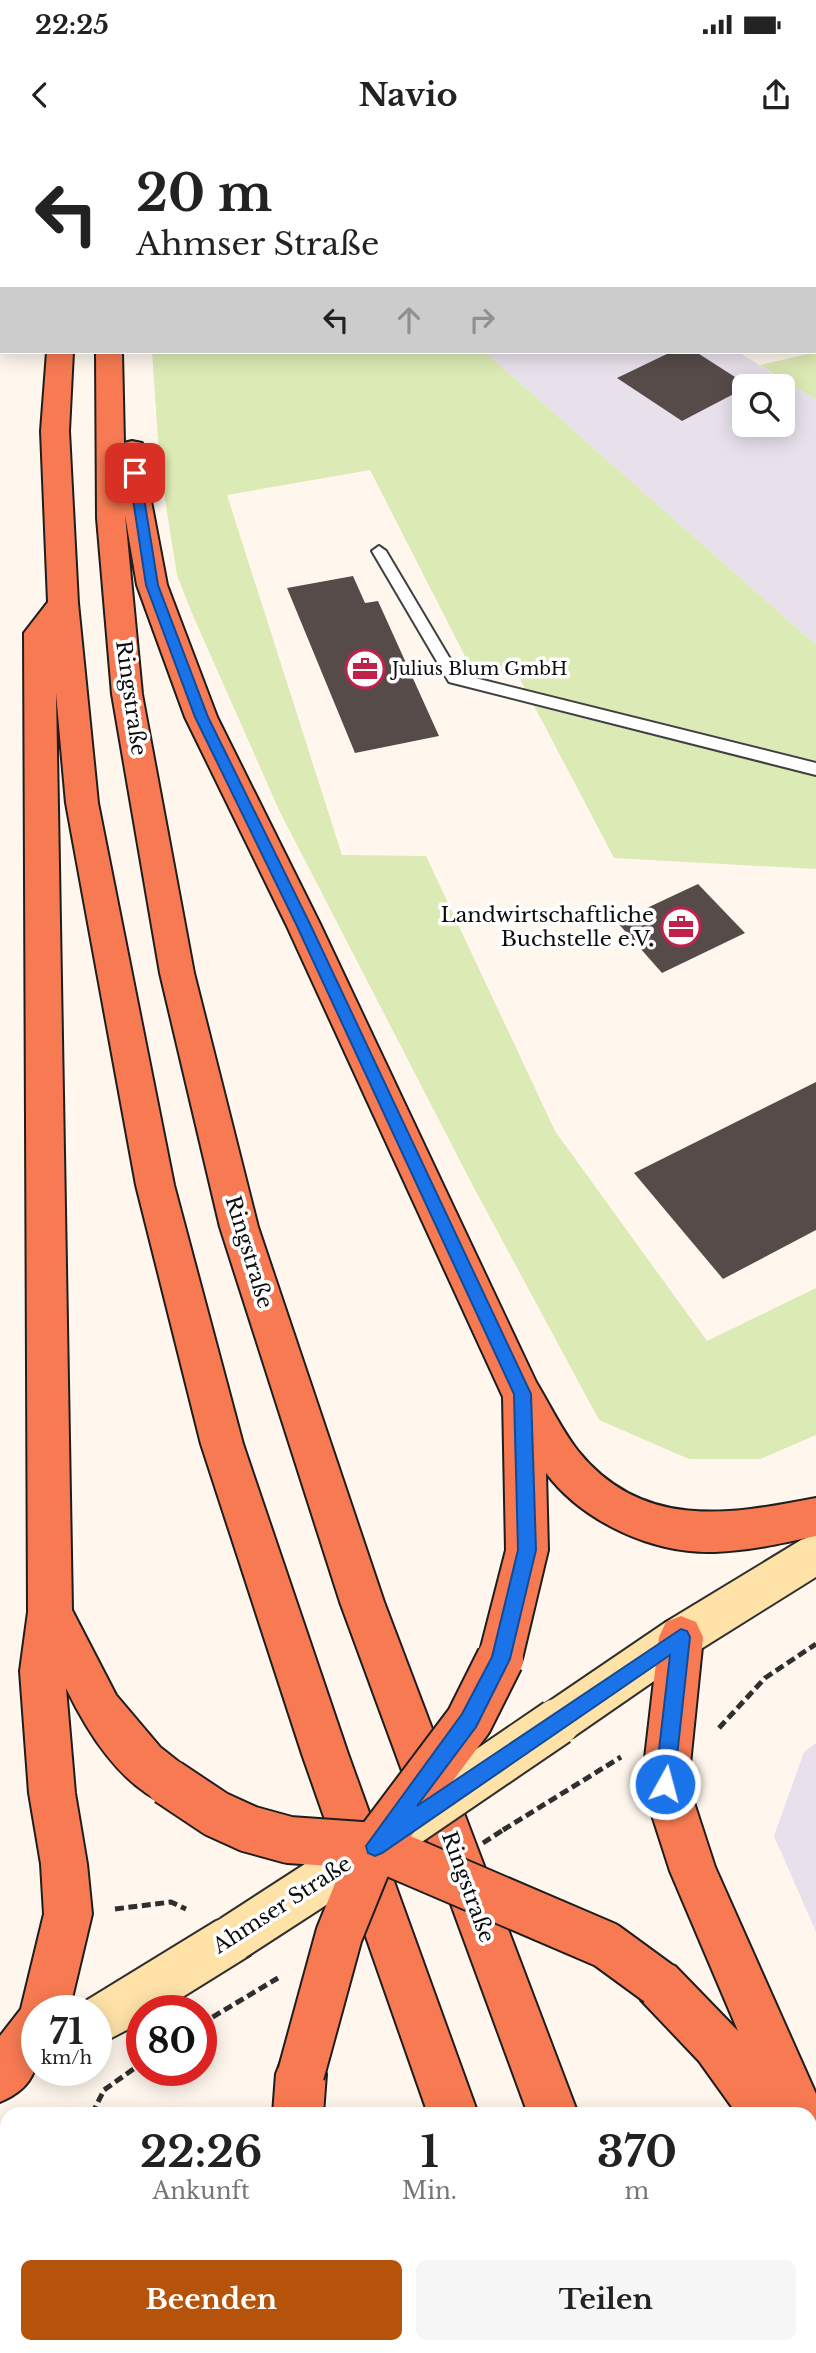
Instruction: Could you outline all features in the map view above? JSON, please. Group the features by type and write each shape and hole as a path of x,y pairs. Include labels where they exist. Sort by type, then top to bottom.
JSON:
{"highway":[{"path":"60,354 55,431 63,603 82,803 155,1185 222,1444 325,1754 451,2107"},
{"name":"Ringstraße","path":"109,354 111,518 127,694 177,974 239,1227 362,1602 550,2107"},
{"path":"108,394 132,446 137,501 152,585 201,717 303,924 523,1394 560,1459 592,1493 639,1520 689,1534 731,1533 816,1517"},
{"path":"49,1995 68,1914 64,1864 52,1793 42,1671 50,1612 39,633 63,603"},
{"path":"299,2094 339,1935 375,1846 469,1721 500,1659 527,1550 523,1394"},
{"path":"50,1612 100,1710 144,1763 168,1782 216,1814 249,1829 289,1840 375,1846 492,1897 538,1913 606,1945 658,1983 706,2031 756,2097 760,2107"},
{"path":"681,1637 665,1784 693,1871 796,2107"},
{"path":"0,2077 21,2049"}],"street":[{"name":"Ahmser Straße","path":"112,2012 375,1846 681,1637 816,1554"},
{"path":"0,2084 21,2070"}],"lane":[{"path":"379,551 454,678 816,769"}],"path":[{"path":"715,1732 765,1678 816,1644"},
{"path":"503,1830 592,1776"},
{"path":"106,1910 171,1902 186,1909"},
{"path":"217,2015 259,1990"},
{"path":"93,2107 94,2101 109,2085 126,2074"}],"shaded area":[{"path":"487,354 741,354 774,374 732,374 732,437 795,437 795,387 816,400 816,645"},
{"path":"816,1743 816,1932 774,1836 804,1752"}],"green space":[{"path":"152,354 487,354 816,645 816,869 614,858 519,677 469,664 370,470 227,495 342,855 426,856 555,1131 707,1341 816,1288 816,1435 760,1459 689,1459 599,1420 473,1186 279,810 177,575 160,468"},
{"path":"816,354 816,400 795,387 795,374 774,374 760,365"}],"building":[{"path":"667,354 699,354 732,375 732,395 682,421 617,378"},
{"name":"Julius Blum GmbH","path":"353,576 365,603 378,601 439,736 355,753 287,588"},
{"name":"Landwirtschaftliche Buchstelle e.V.","path":"698,884 745,933 662,973 617,922"},
{"path":"816,1082 816,1230 723,1279 634,1173"}],"place":[{"name":"Julius Blum GmbH","path":"365,669"},
{"name":"Landwirtschaftliche Buchstelle e.V.","path":"681,927"}],"route":[{"path":"135,473 137,501 152,585 201,717 303,924 523,1394 527,1550 500,1659 469,1721 375,1846 681,1637 665,1784"}]}
